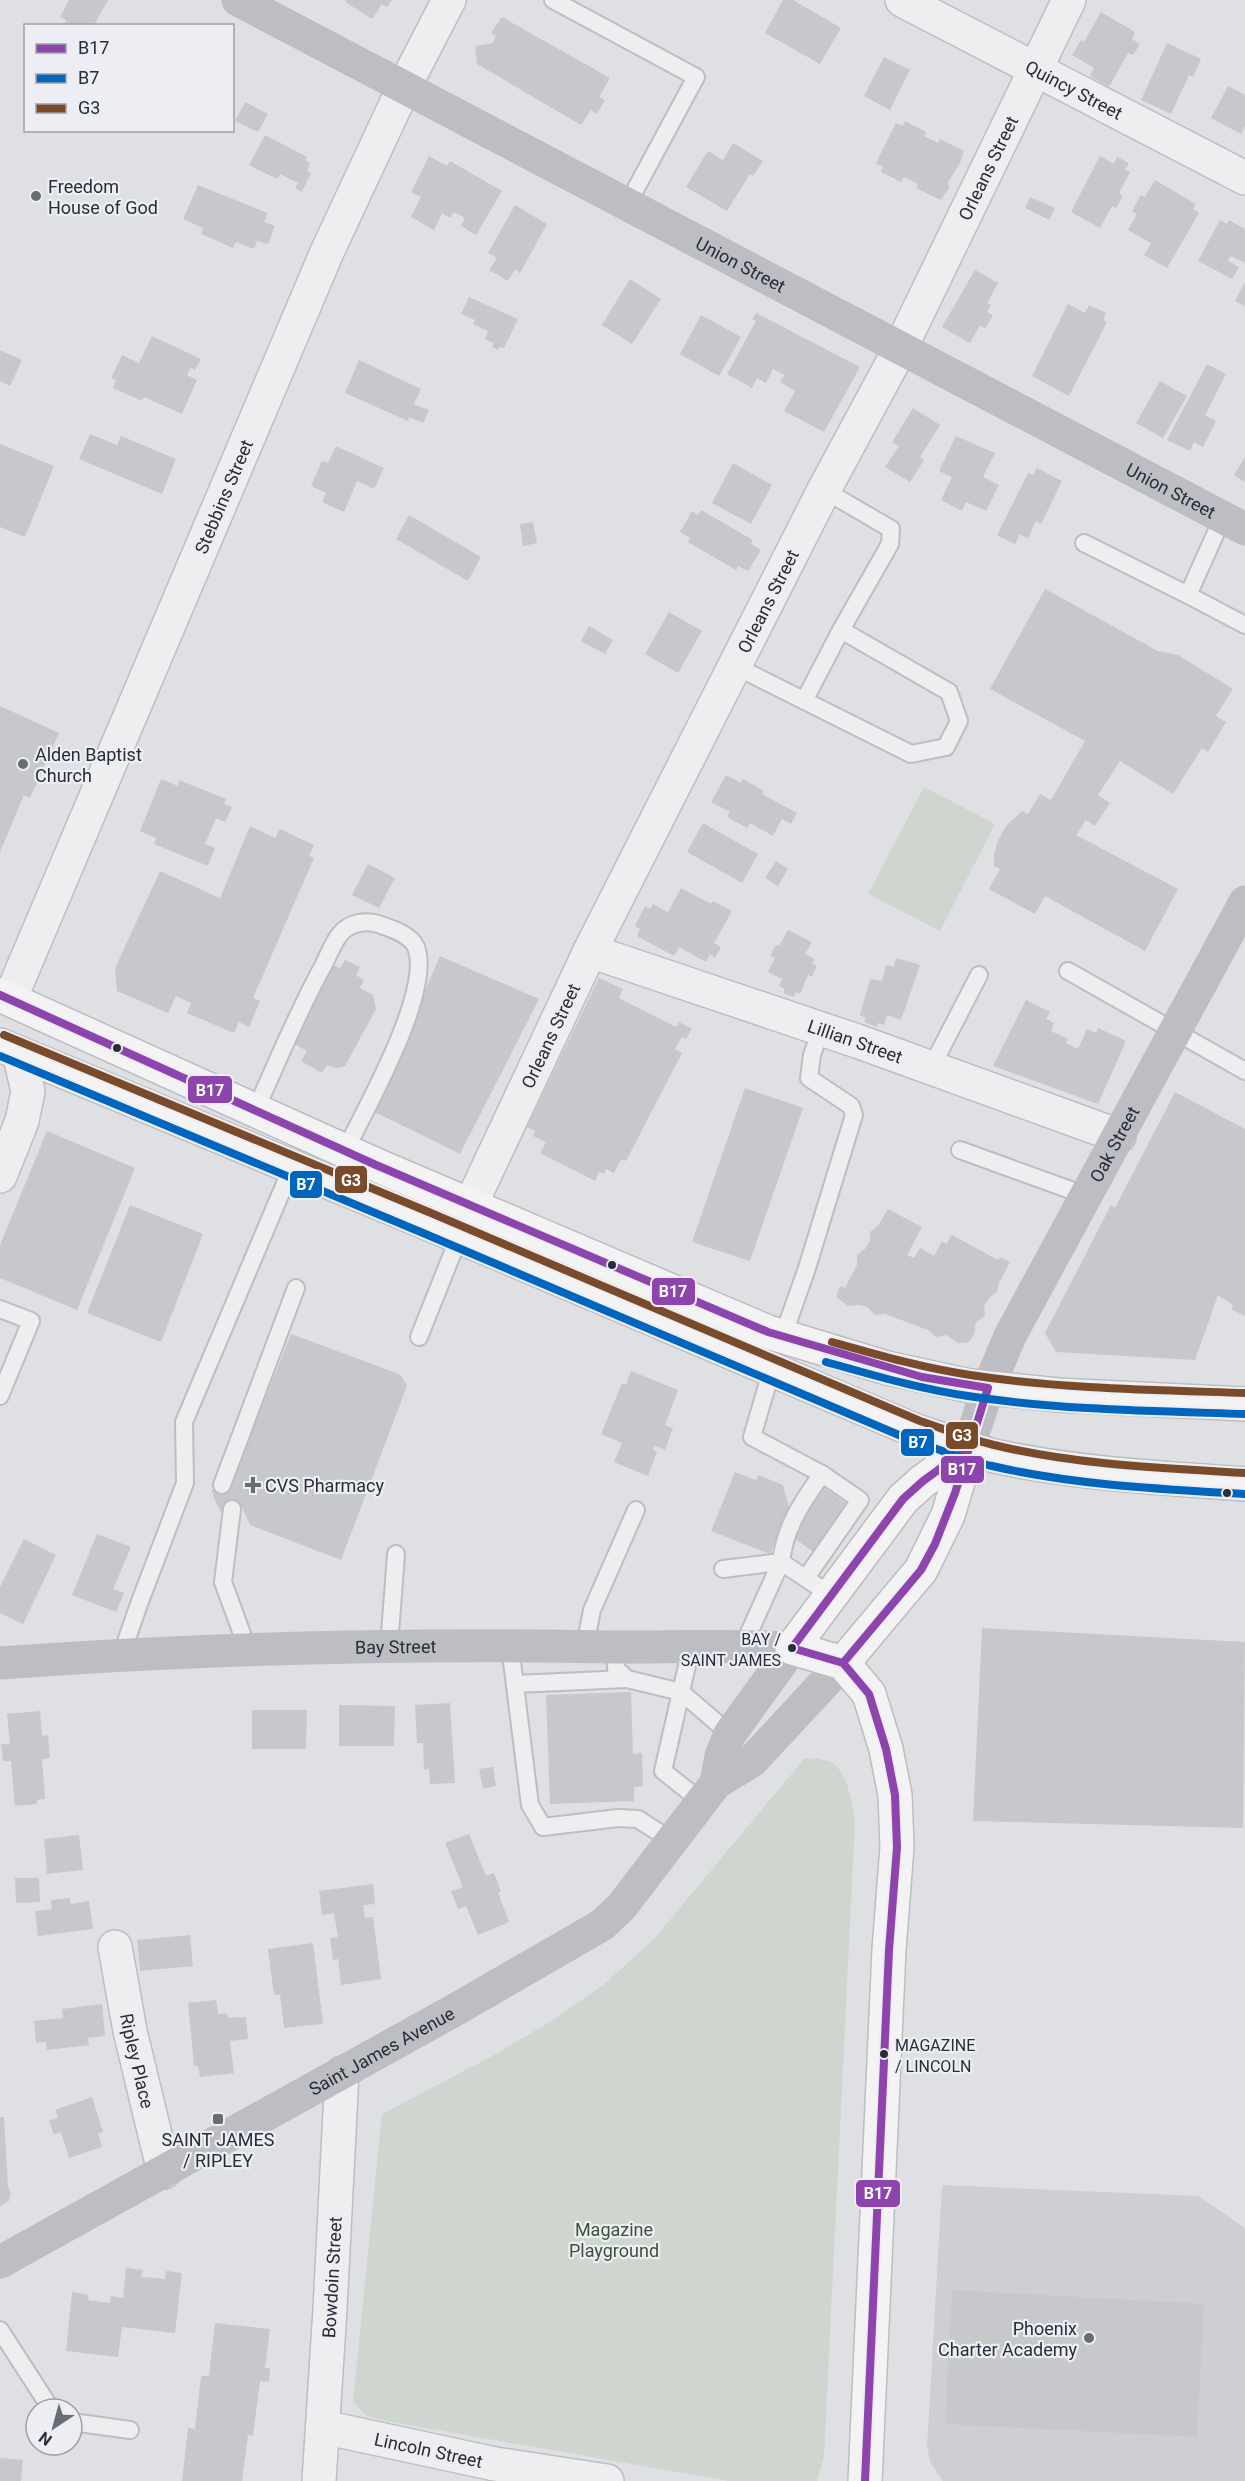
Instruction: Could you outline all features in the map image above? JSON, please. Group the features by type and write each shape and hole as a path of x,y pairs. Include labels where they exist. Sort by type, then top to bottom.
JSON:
{"main road":[{"name":"Union Street","path":"238,0 1234,523"},
{"name":"Oak Street","path":"988,1388 1010,1336 1244,908"},
{"path":"5,997 345,1151 783,1336 922,1377 988,1388 1058,1395 1245,1404"},
{"path":"42,1014 15,1051 916,1431 968,1449 1004,1458 1112,1474 1245,1484"},
{"path":"459,1237 471,1204"},
{"name":"Saint James Avenue","path":"0,2262 603,1926 622,1906 709,1793 752,1761 843,1663 921,1570 948,1515 988,1388"},
{"name":"Saint James Avenue","path":"709,1793 730,1734 792,1648 819,1587 903,1499 923,1481 968,1449"},
{"name":"Bay Street","path":"0,1663 248,1650 389,1647 743,1646 792,1648"},
{"path":"792,1648 843,1663 868,1694 880,1727 895,1795 897,1847 888,1962 865,2481"}],"street":[{"name":"Stebbins Street","path":"5,997 327,252 404,87 448,0"},
{"name":"Quincy Street","path":"902,0 1245,178"},
{"name":"Orleans Street","path":"471,1204 590,951 824,490 900,349 1069,0"},
{"name":"Lillian Street","path":"590,951 821,1029 1119,1136"},
{"path":"1,1170 22,1120 28,1091 15,1051"},
{"name":"Ripley Place","path":"114,1947 130,2031 164,2172"},
{"name":"Bowdoin Street","path":"318,2481 323,2427 342,2073"},
{"name":"Lincoln Street","path":"323,2427 479,2471 607,2481"}],"lane":[{"path":"553,0 696,77 627,205"},
{"path":"804,701 890,544 891,529 824,490"},
{"path":"1188,595 1234,523"},
{"path":"1084,543 1245,625"},
{"path":"735,666 911,754 946,747 959,721 949,692 841,630"},
{"path":"255,1111 315,980 340,933 356,923 375,923 405,935 415,945 419,963 413,1000 401,1035 345,1151"},
{"path":"1068,971 1174,1033 1245,1071"},
{"path":"931,1068 979,975"},
{"path":"783,1336 807,1268 854,1115 851,1106 809,1078 812,1055 821,1029"},
{"path":"960,1150 1087,1196"},
{"path":"122,1656 185,1483 184,1422 292,1167"},
{"path":"419,1337 459,1237"},
{"path":"222,1485 296,1288"},
{"path":"0,1309 31,1321 0,1396"},
{"path":"723,1569 781,1562 819,1587 834,1533 860,1500 822,1474 752,1437 772,1369"},
{"path":"743,1646 781,1562 783,1541 822,1474"},
{"path":"232,1509 223,1582 248,1650"},
{"path":"627,1679 616,1669 600,1646 592,1610 636,1510"},
{"path":"389,1647 396,1554"},
{"path":"510,1646 530,1805 543,1827 618,1818 638,1819 672,1841"},
{"path":"691,1647 663,1771 709,1793"},
{"path":"515,1684 627,1679 681,1692 730,1734"},
{"path":"0,2330 43,2397"},
{"path":"84,2424 130,2430"}],"shaded area":[{"name":"Phoenix Charter Academy","path":"942,2185 1198,2196 1245,2228 1245,2481 943,2481 931,2464 927,2448"}],"green space":[{"path":"924,787 995,824 940,931 868,894"},
{"name":"Magazine Playground","path":"818,1758 829,1761 842,1773 855,1821 824,2457 817,2481 729,2481 367,2416 353,2402 382,2114 496,2054 551,2021 603,1985 653,1940 804,1759"}],"building":[{"path":"69,0 108,0 95,24 64,24 66,20 60,17"},
{"path":"346,0 392,0 387,7 382,4 372,19 345,2"},
{"path":"783,0 793,0 841,28 820,64 765,33"},
{"path":"1101,12 1135,32 1132,39 1140,44 1133,55 1128,53 1109,87 1090,76 1094,68 1072,55 1081,40 1084,42"},
{"path":"502,17 610,78 599,97 605,100 597,114 591,110 581,125 477,64 475,46 493,43 496,36 491,33"},
{"path":"1167,43 1201,59 1193,77 1189,75 1171,114 1141,100"},
{"path":"884,57 910,70 890,110 864,96"},
{"path":"1228,86 1245,95 1245,126 1241,134 1211,118"},
{"path":"245,102 268,114 258,132 235,121"},
{"path":"905,121 926,132 924,136 938,143 940,139 964,151 960,163 948,182 949,188 941,200 916,188 918,184 904,177 901,182 881,172 883,167 876,163 896,123 903,126"},
{"path":"265,135 307,157 305,160 310,163 307,171 311,173 302,192 295,188 298,183 280,174 277,179 249,165"},
{"path":"733,143 763,161 753,176 750,174 727,211 686,187 708,151 723,160"},
{"path":"429,156 447,166 450,161 502,191 476,235 461,226 465,218 454,212 450,218 442,213 434,230 411,217 421,197 411,192"},
{"path":"1100,156 1114,164 1117,157 1129,163 1125,170 1130,172 1119,193 1123,196 1116,208 1112,206 1100,228 1071,212"},
{"path":"1155,180 1196,204 1193,209 1199,213 1167,268 1144,255 1151,243 1128,230 1137,214 1132,211 1141,195 1145,197"},
{"path":"198,185 268,213 264,222 275,226 268,244 257,241 254,249 236,242 233,248 201,234 203,228 183,219"},
{"path":"1030,197 1055,208 1049,220 1025,208"},
{"path":"515,205 547,224 520,273 515,269 508,281 489,270 497,258 488,253"},
{"path":"1220,220 1227,224 1229,220 1245,229 1245,263 1231,256 1228,261 1239,267 1232,279 1198,261"},
{"path":"975,270 998,283 987,303 991,305 987,312 993,315 985,329 980,325 970,343 942,327"},
{"path":"630,279 661,299 632,344 602,325"},
{"path":"1245,282 1245,306 1235,301"},
{"path":"469,297 518,319 504,348 500,347 498,350 492,347 494,343 485,339 488,331 473,324 475,320 461,314"},
{"path":"1068,304 1085,313 1089,305 1106,313 1103,320 1107,322 1069,396 1032,376"},
{"path":"756,313 860,367 824,432 784,411 795,391 780,382 785,375 773,369 766,383 757,378 752,388 727,374 756,321 752,319"},
{"path":"701,315 741,337 719,376 680,354"},
{"path":"152,336 201,359 195,370 191,367 187,375 197,380 182,414 144,397 142,401 113,388 116,380 111,378 122,355 139,363"},
{"path":"0,350 22,360 10,386 0,381"},
{"path":"359,360 421,389 414,404 429,410 423,423 409,417 408,421 345,393"},
{"path":"1207,364 1226,374 1205,415 1216,421 1203,447 1194,442 1190,451 1167,440"},
{"path":"1160,381 1187,396 1163,438 1136,423"},
{"path":"913,408 940,425 920,457 924,460 910,482 885,467 899,446 892,442"},
{"path":"90,434 117,445 121,436 176,459 162,494 79,459"},
{"path":"956,436 995,453 983,477 999,485 986,511 966,502 962,511 941,500 952,477 939,471"},
{"path":"0,444 54,466 25,537 0,527"},
{"path":"336,446 384,468 374,489 357,481 344,512 322,502 326,493 311,486 322,461 328,463"},
{"path":"1245,457 1245,482 1234,475"},
{"path":"733,463 772,485 751,524 712,503"},
{"path":"1037,468 1062,481 1041,524 1036,521 1028,539 1020,534 1015,544 997,535 1028,473 1033,475"},
{"path":"701,510 753,540 751,544 761,550 748,571 738,566 736,570 688,542 690,538 680,532 692,511 698,515"},
{"path":"409,515 481,557 468,581 396,539"},
{"path":"533,522 537,543 523,546 520,524"},
{"path":"1045,589 1158,651 1178,655 1233,689 1216,716 1226,722 1208,752 1202,748 1173,794 1120,761 1098,795 1110,803 1095,826 1086,820 1076,835 1178,889 1145,951 1045,896 1035,914 989,889 1000,869 994,866 994,856 997,843 1005,827 1022,811 1028,814 1040,794 1051,800 1085,741 990,689"},
{"path":"669,612 702,631 678,673 645,654"},
{"path":"589,626 613,640 605,654 581,641"},
{"name":"Alden Baptist Church","path":"0,706 59,733 30,798 24,795 0,852"},
{"path":"726,775 741,783 743,779 764,791 762,794 797,813 791,824 782,819 773,836 750,823 747,828 727,817 730,812 711,802"},
{"path":"161,779 178,786 179,780 226,799 224,804 232,807 225,822 216,818 205,844 215,848 208,866 154,844 156,838 140,831"},
{"path":"703,823 758,854 742,883 687,852"},
{"path":"250,826 275,838 280,829 314,845 309,856 314,858 253,998 260,1001 249,1027 239,1022 234,1033 187,1013 191,1003 176,996 168,1013 117,991 115,968 160,871 220,898"},
{"path":"776,861 788,869 778,886 765,878"},
{"path":"368,864 395,878 379,908 352,895"},
{"path":"681,888 711,904 713,901 732,911 714,943 721,947 715,958 710,954 706,962 679,947 674,956 637,936 640,929 635,926 645,906 650,909 653,904 668,912"},
{"path":"788,930 812,942 805,954 814,959 812,963 817,966 812,977 808,975 800,994 796,992 794,997 783,993 785,989 779,986 782,979 768,972 775,958 770,956"},
{"path":"440,956 539,999 460,1154 373,1111"},
{"path":"896,958 920,965 901,1020 887,1015 884,1025 878,1023 877,1027 864,1022 866,1018 860,1015 870,979 882,981 886,965 894,967"},
{"path":"345,960 360,967 356,975 364,980 360,988 373,995 376,1009 345,1066 337,1068 327,1065 322,1073 301,1061 307,1051 289,1041 333,965 340,968"},
{"path":"599,978 623,989 619,998 676,1027 679,1022 692,1029 686,1039 682,1037 675,1049 682,1053 626,1161 621,1159 614,1173 606,1169 604,1174 599,1172 595,1181 540,1153 546,1142 533,1136 535,1131 527,1127"},
{"path":"1026,1000 1050,1012 1046,1019 1054,1023 1051,1031 1068,1039 1066,1043 1078,1049 1087,1029 1096,1033 1098,1028 1126,1041 1098,1104 993,1066"},
{"path":"745,1088 803,1108 750,1261 692,1242"},
{"path":"1175,1092 1245,1129 1245,1316 1231,1309 1233,1305 1218,1295 1195,1360 1056,1352 1045,1333 1111,1205 1115,1208"},
{"path":"47,1131 135,1168 77,1310 0,1278 0,1245"},
{"path":"130,1205 203,1234 161,1342 87,1313"},
{"path":"888,1209 922,1227 907,1255 914,1258 920,1248 934,1256 942,1241 946,1244 952,1235 998,1260 1000,1257 1010,1262 997,1292 984,1306 985,1316 976,1322 974,1334 969,1342 958,1343 946,1335 936,1337 928,1330 885,1314 875,1315 867,1307 848,1306 836,1297 840,1286 845,1288 857,1265 857,1255 865,1249 870,1240 870,1232 878,1226"},
{"name":"CVS Pharmacy","path":"291,1334 399,1374 407,1386 341,1560 250,1525 241,1505 221,1513 211,1491 232,1481"},
{"path":"631,1371 678,1390 665,1425 673,1428 665,1450 655,1446 653,1450 657,1452 648,1476 614,1462 622,1443 601,1434 622,1383 626,1385"},
{"path":"735,1472 756,1480 758,1475 783,1485 789,1507 770,1554 711,1531"},
{"path":"824,1488 851,1507 816,1554 790,1535"},
{"path":"97,1534 131,1547 113,1589 124,1593 116,1612 72,1595"},
{"path":"24,1539 56,1555 23,1624 0,1613 0,1587"},
{"path":"982,1628 1245,1642 1243,1828 973,1821"},
{"path":"631,1692 633,1754 642,1753 643,1786 634,1787 634,1801 550,1804 546,1695"},
{"path":"450,1703 455,1783 430,1784 429,1769 424,1770 423,1743 417,1743 415,1705"},
{"path":"339,1705 395,1706 394,1746 339,1746"},
{"path":"252,1710 307,1710 306,1749 252,1749"},
{"path":"40,1711 42,1736 48,1735 50,1758 42,1759 45,1799 37,1800 37,1804 15,1806 11,1761 3,1761 1,1744 10,1744 7,1714"},
{"path":"493,1767 496,1786 483,1789 479,1769"},
{"path":"469,1834 486,1876 494,1873 501,1891 498,1893 509,1922 478,1935 466,1906 458,1909 451,1891 463,1887 445,1843"},
{"path":"79,1835 83,1870 47,1874 44,1839"},
{"path":"15,1878 39,1878 40,1902 16,1903"},
{"path":"373,1884 375,1904 363,1905 365,1918 373,1917 381,1979 341,1985 338,1959 333,1960 330,1938 338,1937 334,1913 322,1915 319,1891"},
{"path":"70,1898 71,1904 89,1901 93,1929 38,1936 35,1911 52,1909 51,1900"},
{"path":"190,1935 193,1966 140,1971 137,1940"},
{"path":"313,1943 323,2024 284,2028 280,1995 274,1995 268,1949"},
{"path":"216,2000 218,2014 227,2013 228,2018 246,2017 248,2039 230,2041 234,2073 200,2077 198,2066 194,2066 188,2003"},
{"path":"102,2004 105,2036 88,2038 89,2045 47,2050 46,2042 36,2043 34,2021 63,2018 62,2009"},
{"path":"92,2097 103,2132 98,2133 102,2147 69,2158 61,2132 54,2135 49,2121 58,2118 55,2110"},
{"path":"0,2117 4,2117 8,2187 11,2194 9,2201 0,2206"},
{"path":"126,2268 143,2270 141,2277 165,2279 166,2271 182,2273 175,2333 122,2327 118,2357 66,2351 72,2292 89,2295 88,2300 110,2303 111,2296 123,2298"},
{"path":"952,2290 1204,2304 1197,2437 945,2424"},
{"path":"215,2323 270,2329 265,2368 270,2368 269,2382 260,2381 253,2436 248,2435 242,2481 182,2481 188,2428 195,2429 201,2376 209,2376"},
{"path":"0,2458 23,2460 21,2481 0,2481"}],"transit line":[{"name":"B17","path":"0,995 376,1165 768,1332 922,1377 988,1388 955,1493 935,1544 921,1570 843,1663"},
{"name":"G3","path":"4,1035 920,1421 985,1443 1056,1457 1119,1465 1245,1473"},
{"name":"B7","path":"0,1056 913,1441 982,1464 1055,1478 1244,1494"},
{"name":"G3","path":"832,1342 935,1369 1004,1380 1107,1388 1245,1393"},
{"name":"B7","path":"826,1362 932,1390 1002,1401 1106,1409 1245,1414"},
{"name":"B17","path":"865,2481 889,1950 897,1847 895,1795 886,1749 869,1694 843,1663 792,1648 903,1499 923,1481 967,1449"}],"place":[{"name":"Freedom House of God","path":"36,196"},
{"name":"Alden Baptist Church","path":"23,764"},
{"name":"CVS Pharmacy","path":"253,1485"},
{"name":"BAY / SAINT JAMES","path":"792,1648"},
{"name":"MAGAZINE / LINCOLN","path":"884,2054"},
{"name":"SAINT JAMES / RIPLEY","path":"218,2119"},
{"name":"Phoenix Charter Academy","path":"1089,2338"}]}
